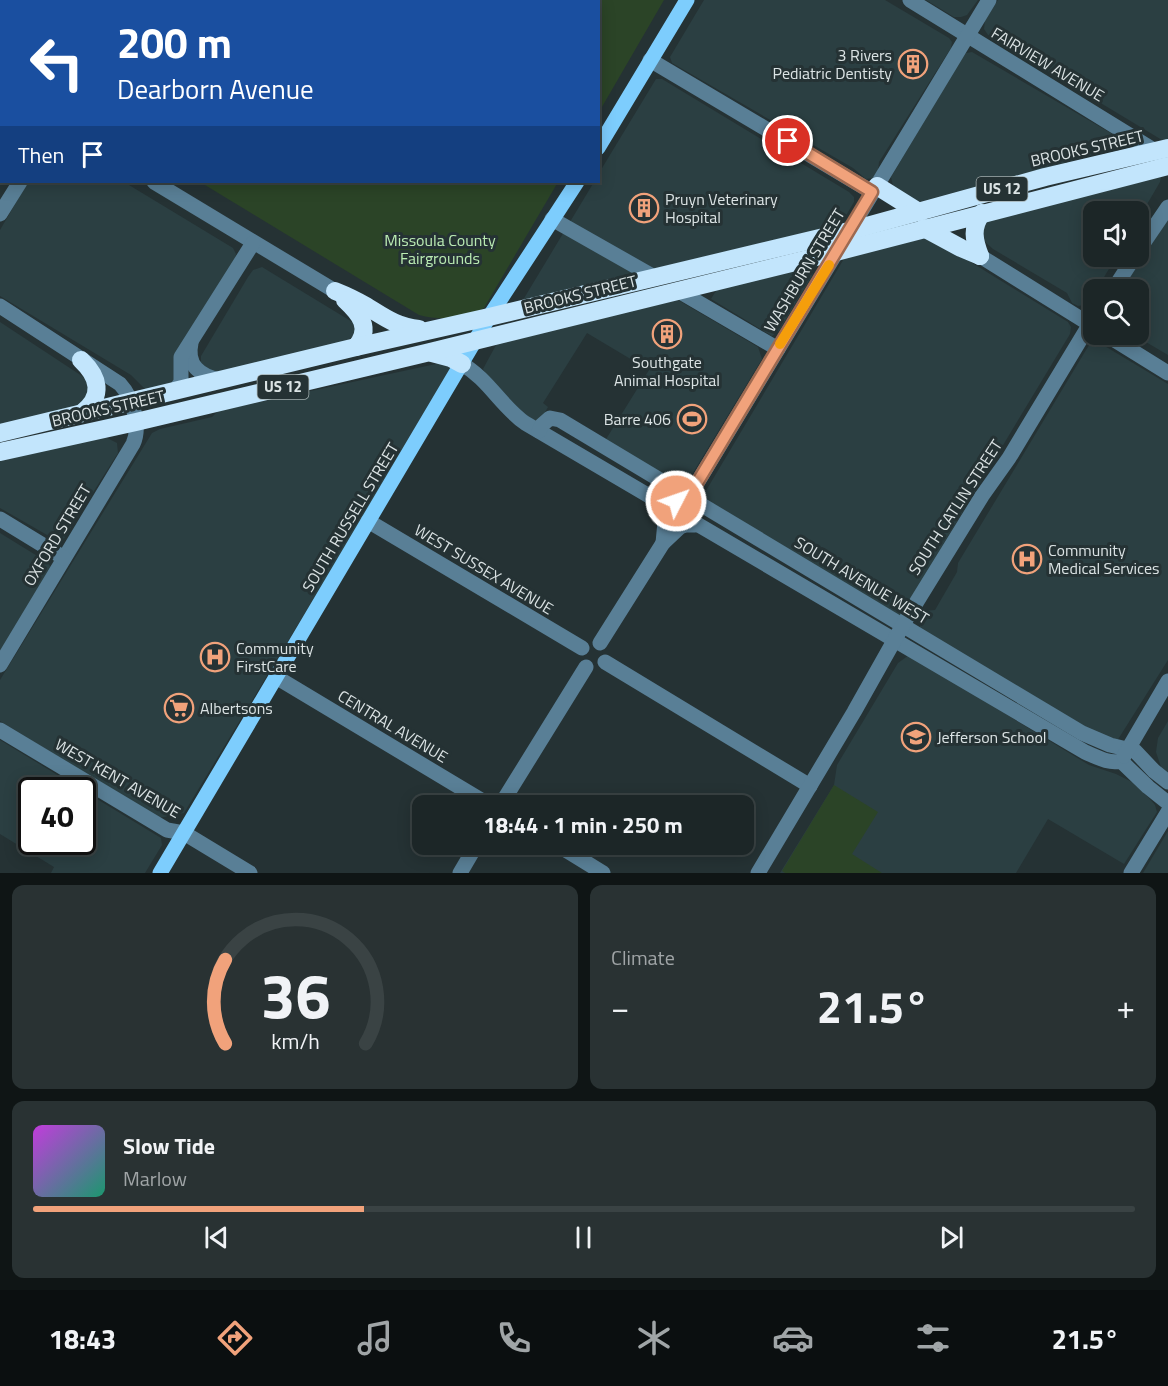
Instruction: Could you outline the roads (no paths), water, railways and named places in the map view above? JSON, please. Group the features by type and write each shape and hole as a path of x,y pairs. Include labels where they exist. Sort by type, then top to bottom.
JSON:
{"highway":[{"name":"BROOKS STREET","path":"0,452 476,341 836,252 1045,177 1164,153"},
{"name":"BROOKS STREET","path":"0,433 174,392 360,341 430,330 489,317 849,231 982,213 1168,166"},
{"path":"874,189 961,248 980,256"},
{"name":"US 12","path":"980,256 974,231 976,221 982,213"},
{"path":"335,291 360,302 399,326 430,330"},
{"path":"335,291 360,316 364,326 360,341"},
{"path":"430,352 462,364"},
{"path":"81,360 91,370 97,387 95,397 82,413"}],"main road":[{"path":"600,145 687,0"},
{"name":"SOUTH RUSSELL STREET","path":"160,873 489,317 576,183"}],"street":[{"name":"FAIRVIEW AVENUE","path":"910,0 1164,153"},
{"name":"WASHBURN STREET","path":"688,498 874,189 969,37 989,0"},
{"path":"651,60 874,189"},
{"path":"0,214 19,183"},
{"path":"156,183 335,291"},
{"path":"1149,235 1168,207"},
{"path":"552,219 656,278"},
{"path":"174,392 181,382 180,359 253,243"},
{"path":"980,256 1083,318"},
{"path":"677,290 778,349"},
{"path":"0,306 120,384 130,401 136,422"},
{"name":"SOUTH CATLIN STREET","path":"758,873 871,683 902,625 1083,338"},
{"path":"190,343 190,360 195,368 204,375 220,380"},
{"path":"1123,345 1168,373"},
{"name":"SOUTH AVENUE WEST","path":"462,364 478,375 515,416 695,525 1085,752 1114,763 1125,755 1140,755 1168,782"},
{"name":"SOUTH AVENUE WEST","path":"539,431 542,424 550,418 560,420 1082,733 1110,745 1125,755 1148,787 1168,802"},
{"name":"OXFORD STREET","path":"0,665 133,444 137,434 136,422"},
{"path":"602,468 629,474 676,501 688,498"},
{"path":"658,502 665,522 663,543"},
{"path":"0,519 64,558"},
{"name":"WEST SUSSEX AVENUE","path":"368,521 582,648"},
{"path":"600,643 663,543 676,529 686,525 695,525"},
{"path":"591,642 600,643 606,651 605,662 596,669 586,667 580,660 582,648 591,642"},
{"path":"605,662 810,786"},
{"path":"507,795 586,667"},
{"name":"CENTRAL AVENUE","path":"276,677 473,795"},
{"path":"1125,755 1168,681"},
{"name":"WEST KENT AVENUE","path":"0,730 167,830 184,833 250,873"},
{"path":"1131,873 1168,812"},
{"path":"460,873 471,855"},
{"path":"574,855 603,873"}],"place":[{"name":"3 Rivers Pediatric Dentisty","path":"913,64"},
{"name":"Pruyn Veterinary Hospital","path":"644,208"},
{"name":"Southgate Animal Hospital","path":"667,334"},
{"name":"Barre 406","path":"692,419"},
{"name":"Community Medical Services","path":"1027,559"},
{"name":"Community FirstCare","path":"215,657"},
{"name":"Albertsons","path":"179,708"},
{"name":"Jefferson School","path":"916,737"}],"park label":[{"name":"Missoula County Fairgrounds","path":"440,249"}]}
